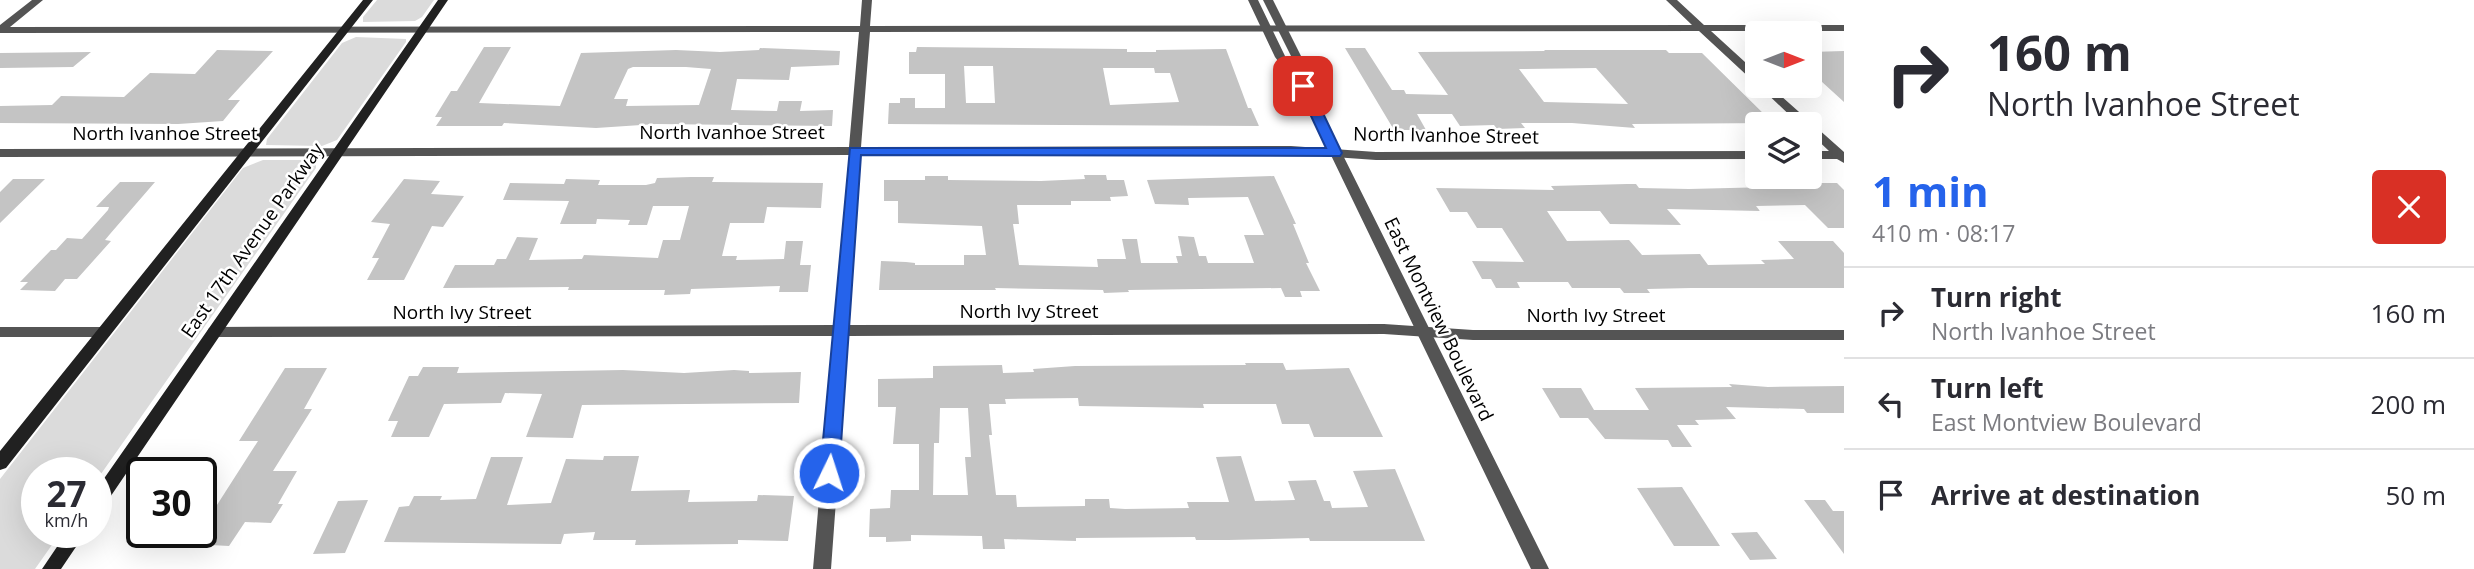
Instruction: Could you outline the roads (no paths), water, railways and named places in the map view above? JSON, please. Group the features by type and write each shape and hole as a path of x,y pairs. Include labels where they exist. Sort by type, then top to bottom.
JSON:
{"main road":[{"path":"0,463 368,0"},
{"name":"East 17th Avenue Parkway","path":"112,480 443,0"},
{"path":"51,569 66,548"}],"street":[{"path":"0,30 38,0"},
{"path":"822,569 867,0"},
{"name":"East Montview Boulevard","path":"1253,0 1283,62 1303,86 1540,569"},
{"name":"East Montview Boulevard","path":"1268,0 1299,62 1303,86"},
{"path":"1671,0 1745,68"},
{"path":"0,30 1844,29"},
{"path":"1777,98 1793,112"},
{"path":"1822,138 1843,156"},
{"name":"North Ivanhoe Street","path":"0,153 1291,150 1376,156 1745,155"},
{"path":"1822,155 1843,156"},
{"name":"North Ivy Street","path":"214,332 1384,329 1473,335 1844,335"},
{"path":"0,332 104,332"}]}
